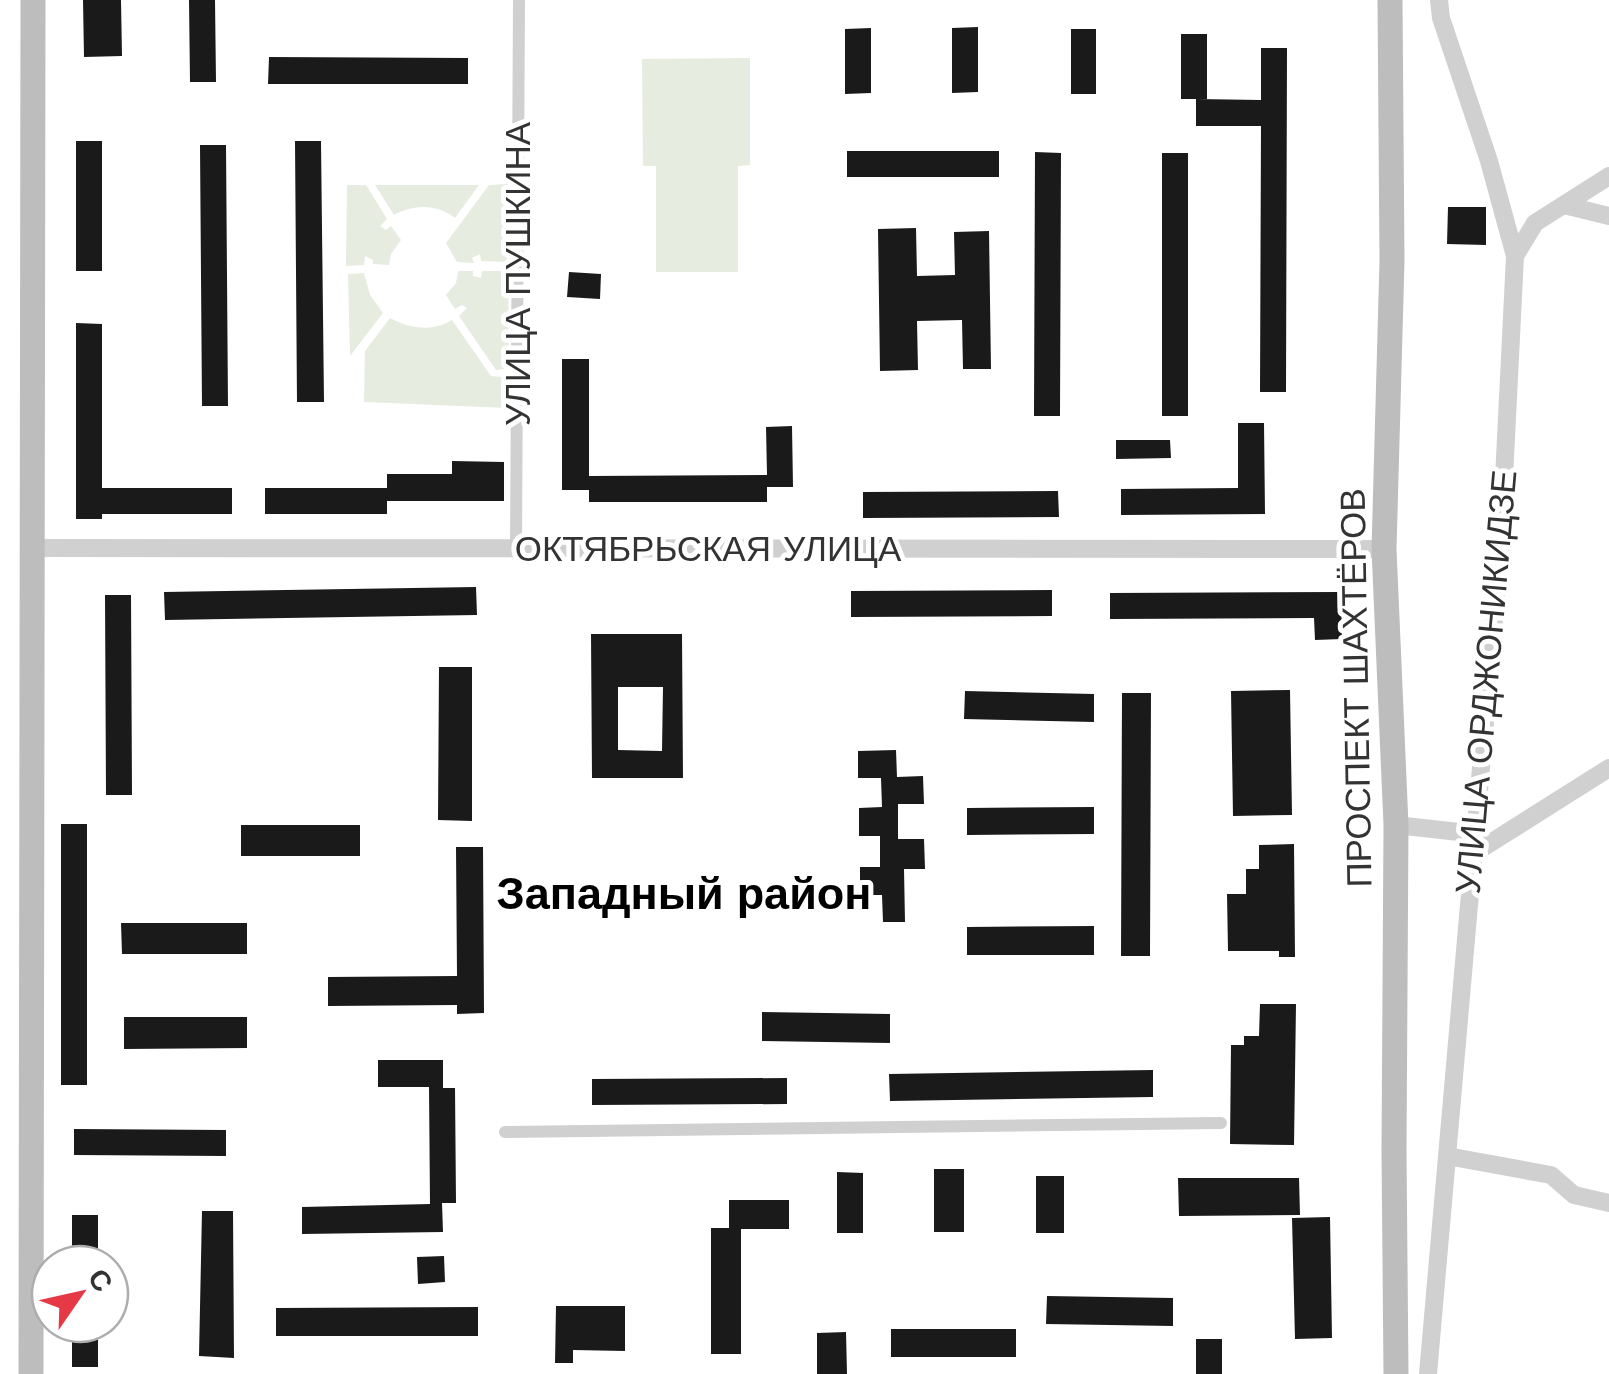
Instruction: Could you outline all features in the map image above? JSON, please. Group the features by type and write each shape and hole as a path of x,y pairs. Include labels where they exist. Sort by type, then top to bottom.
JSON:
{"main road":[{"path":"31,1374 33,0"},
{"name":"ПРОСПЕКТ ШАХТЁРОВ","path":"1390,0 1392,261 1384,549 1396,825 1396,1374"}],"street":[{"name":"УЛИЦА ПУШКИНА","path":"516,549 519,0"},
{"name":"УЛИЦА ОРДЖОНИКИДЗЕ","path":"1428,1374 1501,539 1515,256 1489,161 1441,18 1440,0"},
{"path":"1515,256 1535,222 1609,176"},
{"path":"1564,205 1609,216"},
{"name":"ОКТЯБРЬСКАЯ УЛИЦА","path":"32,548 1384,549"},
{"path":"1473,854 1609,768"},
{"path":"1396,825 1477,834"},
{"path":"505,1132 1221,1123"},
{"path":"1447,1156 1551,1175 1574,1195 1609,1203"}],"shaded area":[{"path":"750,58 750,165 738,166 738,272 656,272 656,166 643,166 642,59"},
{"path":"508,184 507,262 481,261 480,254 472,258 474,263 457,262 446,243 489,185"},
{"path":"347,185 366,185 387,219 380,226 386,230 391,226 401,240 389,265 373,264 365,256 364,265 346,266"},
{"path":"375,185 479,185 455,218 425,207 394,215"},
{"path":"458,271 473,271 473,276 481,278 482,271 508,271 509,368 496,370 459,316 467,308 462,305 455,309 446,295 456,283"},
{"path":"364,273 370,295 383,313 350,356 348,274"},
{"path":"390,318 421,328 452,320 491,376 510,378 509,408 364,402 365,351"}],"building":[{"path":"83,0 121,0 122,56 84,57"},
{"path":"189,0 215,0 216,82 190,82"},
{"path":"978,27 978,92 952,93 952,28"},
{"path":"871,28 871,93 845,94 845,29"},
{"path":"1071,29 1096,29 1096,94 1071,94"},
{"path":"1181,34 1207,34 1207,99 1181,99"},
{"path":"1261,48 1287,48 1286,392 1260,392 1261,126 1196,126 1196,99 1261,100"},
{"path":"269,57 468,58 468,84 268,84"},
{"path":"76,141 102,141 102,271 76,271"},
{"path":"295,141 321,141 324,402 297,402"},
{"path":"200,145 226,145 228,406 202,406"},
{"path":"847,151 999,151 999,177 847,177"},
{"path":"1035,152 1061,153 1060,416 1034,416"},
{"path":"1162,153 1188,153 1188,416 1162,416"},
{"path":"1448,207 1486,207 1486,245 1447,244"},
{"path":"916,228 917,276 955,275 954,232 989,231 991,369 963,369 962,320 917,321 918,370 880,371 878,229"},
{"path":"569,272 601,274 600,299 567,297"},
{"path":"76,323 102,324 102,488 232,488 232,514 102,514 102,519 76,519"},
{"path":"562,359 589,359 589,476 767,475 766,427 792,426 793,487 767,487 767,502 589,502 589,490 562,490"},
{"path":"1238,423 1264,423 1265,514 1121,515 1121,489 1238,488"},
{"path":"1116,440 1170,440 1171,458 1116,459"},
{"path":"452,461 504,462 504,501 387,501 387,514 265,514 265,488 387,488 387,474 452,474"},
{"path":"1058,491 1059,517 863,518 863,492"},
{"path":"476,587 477,615 165,620 164,592"},
{"path":"1052,590 1052,616 851,617 851,591"},
{"path":"1341,592 1342,639 1315,640 1314,618 1110,619 1110,593"},
{"path":"105,595 131,595 132,795 106,795"},
{"path":"591,634 682,634 683,778 592,778","holes":["618,687 663,687 662,751 618,750"]},
{"path":"439,667 472,667 472,821 438,820"},
{"path":"1290,690 1292,815 1233,816 1231,691"},
{"path":"965,691 1094,694 1094,722 964,719"},
{"path":"1122,693 1151,693 1150,956 1121,956"},
{"path":"896,750 897,777 923,776 924,804 898,804 898,839 924,839 925,869 904,869 905,922 883,922 882,895 860,895 860,867 880,867 880,836 859,836 859,808 882,807 881,778 858,778 858,751"},
{"path":"1094,807 1094,834 967,835 967,808"},
{"path":"61,824 87,824 87,1085 61,1085"},
{"path":"241,825 360,825 360,856 241,856"},
{"path":"1294,844 1295,957 1279,957 1279,951 1228,951 1227,894 1246,894 1246,869 1259,869 1259,845"},
{"path":"456,847 483,847 484,1013 457,1014 457,1005 328,1006 328,977 457,976"},
{"path":"121,923 247,923 247,954 122,954"},
{"path":"1094,926 1094,955 967,955 967,927"},
{"path":"1260,1004 1296,1004 1294,1145 1230,1144 1231,1045 1244,1045 1244,1036 1259,1036"},
{"path":"762,1012 890,1014 890,1043 762,1041"},
{"path":"124,1017 247,1017 247,1048 124,1049"},
{"path":"378,1060 443,1060 443,1088 455,1088 456,1203 442,1203 443,1232 302,1234 302,1207 430,1204 429,1087 378,1087"},
{"path":"1153,1070 1153,1097 890,1101 889,1074"},
{"path":"787,1078 787,1104 592,1105 592,1079"},
{"path":"74,1129 226,1130 226,1156 74,1155"},
{"path":"934,1169 964,1169 964,1232 934,1232"},
{"path":"837,1172 863,1173 863,1233 837,1233"},
{"path":"1036,1176 1064,1176 1064,1233 1036,1233"},
{"path":"1178,1178 1299,1178 1300,1215 1179,1216"},
{"path":"729,1200 789,1200 789,1229 741,1229 741,1354 711,1354 711,1228 729,1228"},
{"path":"202,1211 233,1211 234,1358 199,1356"},
{"path":"72,1215 98,1215 98,1244 72,1244"},
{"path":"1330,1217 1332,1338 1295,1339 1292,1218"},
{"path":"444,1256 445,1282 418,1284 417,1257"},
{"path":"1047,1296 1173,1298 1173,1326 1046,1324"},
{"path":"556,1306 625,1306 625,1351 573,1350 573,1363 555,1363"},
{"path":"478,1307 478,1336 276,1336 276,1308"},
{"path":"891,1329 1016,1329 1016,1357 891,1357"},
{"path":"846,1332 847,1374 817,1374 817,1333"},
{"path":"1196,1339 1222,1339 1222,1374 1196,1374"},
{"path":"72,1344 98,1344 98,1367 72,1367"}],"district":[{"name":"Западный район","path":"684,893"}]}
